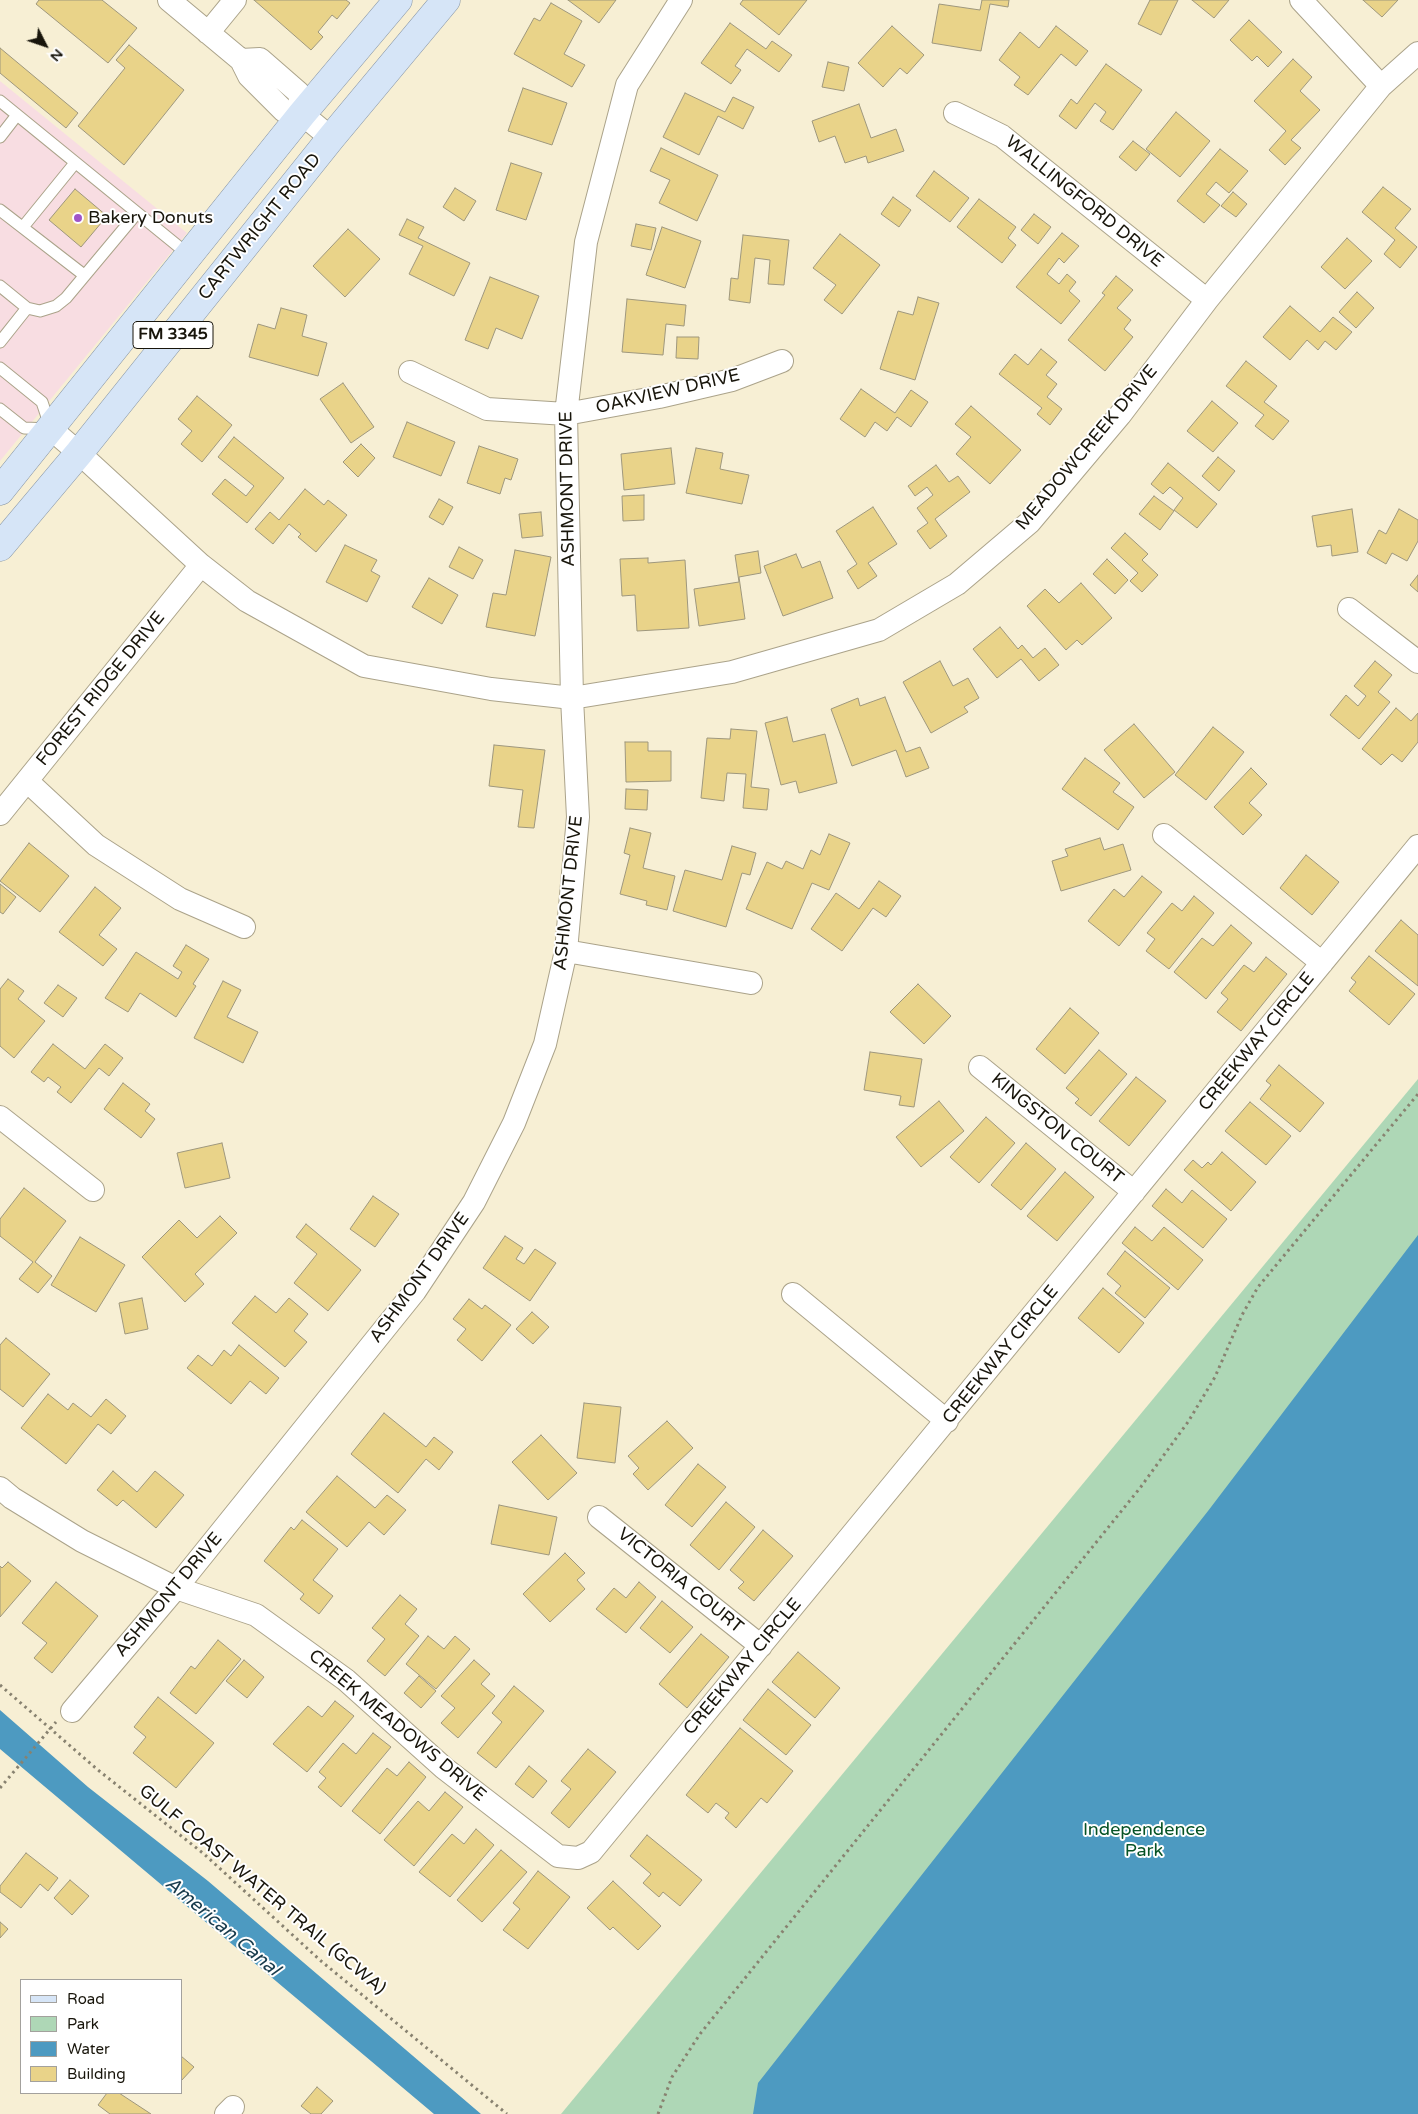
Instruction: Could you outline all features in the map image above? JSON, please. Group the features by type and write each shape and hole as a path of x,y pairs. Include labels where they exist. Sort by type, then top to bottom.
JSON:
{"main road":[{"name":"FM 3345","path":"0,491 302,114 398,0"},
{"name":"CARTWRIGHT ROAD","path":"0,547 79,453 331,138 446,0"}],"street":[{"path":"169,0 241,60 249,76 284,111 302,114 331,138"},
{"path":"208,33 234,0"},
{"name":"ASHMONT DRIVE","path":"72,1711 176,1588 416,1291 474,1202 514,1122 545,1044 566,951 578,817 572,698 566,414 586,242 627,85 681,0"},
{"path":"1302,0 1381,86"},
{"name":"MEADOWCREEK DRIVE","path":"51,429 202,565 247,601 364,666 491,689 572,698 732,672 879,630 957,584 1030,522 1120,416 1207,300 1381,86 1418,53"},
{"name":"WALLINGFORD DRIVE","path":"955,113 1002,136 1207,300"},
{"name":"OAKVIEW DRIVE","path":"410,372 487,410 566,414 659,397 732,380 782,361"},
{"name":"FOREST RIDGE DRIVE","path":"0,814 202,565"},
{"path":"1349,609 1418,662"},
{"path":"27,781 96,844 180,899 244,928"},
{"path":"1164,835 1322,963"},
{"name":"CREEKWAY CIRCLE","path":"578,1858 590,1852 761,1646 1418,846"},
{"path":"566,951 751,983"},
{"name":"KINGSTON COURT","path":"980,1066 1134,1192"},
{"path":"0,1117 93,1190"},
{"path":"793,1294 947,1421"},
{"name":"CREEK MEADOWS DRIVE","path":"0,1488 12,1498 82,1541 176,1588 256,1615 346,1680 444,1768 558,1856 578,1858"},
{"name":"VICTORIA COURT","path":"599,1517 761,1646"}],"lane":[{"path":"0,101 189,255"},
{"path":"0,137 17,116"},
{"path":"23,228 75,163"},
{"path":"0,210 84,275"},
{"path":"0,286 27,308 40,310 56,306 136,213"},
{"path":"0,342 27,308"},
{"path":"0,368 42,402 51,429 24,428 0,409"}],"path":[{"path":"658,2114 672,2077 700,2034 1140,1488 1188,1422 1216,1377 1242,1314 1258,1288 1418,1094"},
{"name":"GULF COAST WATER TRAIL (GCWA)","path":"0,1685 98,1770 204,1854 321,1961 507,2114"},
{"path":"0,1788 45,1735"}],"shaded area":[{"path":"0,81 187,233 0,461"}],"green space":[{"name":"Independence Park","path":"1418,1079 1418,2114 561,2114"}],"water":[{"name":"Independence Park","path":"1418,1235 1418,2114 753,2114 758,2083 1208,1511"},
{"name":"American Canal","path":"0,1710 88,1787 208,1881 481,2114 434,2114 0,1749"}],"building":[{"path":"39,0 102,0 137,28 108,63 36,4"},
{"path":"254,0 346,0 350,3 337,19 332,15 318,32 323,37 311,50"},
{"path":"568,0 616,0 599,23"},
{"path":"743,0 807,0 779,35 740,4"},
{"path":"982,0 1009,0 1008,7 990,4 981,51 932,43 939,4 980,10"},
{"path":"1150,0 1178,0 1161,35 1138,24"},
{"path":"1192,0 1229,0 1214,18"},
{"path":"1363,0 1398,0 1382,17"},
{"path":"551,3 582,21 564,54 585,65 572,87 514,54 534,18 540,21"},
{"path":"1249,20 1282,52 1268,67 1257,56 1252,61 1230,40"},
{"path":"730,23 766,49 772,41 792,55 779,72 747,49 735,66 741,70 731,84 701,63"},
{"path":"892,26 924,55 907,74 900,68 883,87 858,63"},
{"path":"1056,26 1088,51 1076,66 1061,54 1028,95 1014,85 1020,77 999,60 1020,32 1039,48"},
{"path":"129,45 184,90 124,165 78,126 125,68 116,60"},
{"path":"0,48 78,113 66,128 0,73"},
{"path":"1293,59 1312,77 1300,91 1320,110 1291,140 1301,148 1285,165 1269,150 1286,131 1254,101"},
{"path":"828,62 849,67 844,91 822,87"},
{"path":"1106,64 1142,90 1113,130 1100,121 1106,112 1095,103 1076,129 1059,116 1071,99 1077,104"},
{"path":"523,88 567,103 552,145 508,131"},
{"path":"685,93 725,112 733,97 754,107 743,129 718,116 699,155 663,137"},
{"path":"859,104 871,138 896,129 904,151 868,163 866,156 845,163 835,136 819,142 812,121"},
{"path":"1176,112 1210,141 1180,177 1146,149"},
{"path":"1133,141 1150,154 1136,171 1119,157"},
{"path":"661,148 718,175 697,221 659,203 670,180 650,171"},
{"path":"1220,149 1248,171 1229,193 1216,182 1206,194 1220,205 1204,223 1177,201"},
{"path":"511,163 542,173 526,220 496,210"},
{"path":"934,171 969,198 950,222 916,196"},
{"path":"1383,187 1411,209 1395,228 1417,247 1400,268 1384,254 1395,240 1362,212"},
{"path":"455,188 476,201 464,221 443,207"},
{"name":"Bakery Donuts","path":"75,189 107,216 81,247 49,220"},
{"path":"1233,192 1247,204 1236,217 1221,206"},
{"path":"893,197 911,210 899,227 881,214"},
{"path":"979,199 1016,227 1008,238 1016,245 1002,263 957,227"},
{"path":"1034,214 1051,227 1038,244 1021,230"},
{"path":"407,219 424,227 418,238 470,263 454,296 409,274 423,246 399,235"},
{"path":"636,224 656,228 651,250 631,246"},
{"path":"662,227 701,241 685,288 646,275"},
{"path":"348,229 380,259 345,297 313,266"},
{"path":"1062,233 1079,246 1064,263 1059,258 1047,274 1059,284 1067,274 1076,282 1069,291 1080,301 1061,324 1016,287"},
{"path":"840,234 880,265 842,314 824,300 836,285 813,268"},
{"path":"743,235 789,240 784,285 768,284 770,260 755,258 750,303 729,300 731,278 738,279"},
{"path":"1347,238 1372,261 1345,289 1321,267"},
{"path":"1116,276 1133,290 1117,308 1131,320 1124,329 1133,337 1105,371 1068,340 1105,295 1102,293"},
{"path":"490,277 539,296 522,339 496,328 488,349 465,340"},
{"path":"1357,292 1374,308 1356,328 1339,312"},
{"path":"918,297 939,303 915,380 880,369 898,311 913,315"},
{"path":"627,299 686,305 684,326 666,324 663,355 622,352"},
{"path":"1290,306 1320,332 1333,317 1352,332 1336,350 1325,341 1318,350 1307,340 1290,360 1263,337"},
{"path":"281,308 307,315 302,336 327,343 318,376 249,357 258,324 275,329"},
{"path":"677,337 699,337 698,359 676,358"},
{"path":"1041,349 1057,362 1046,375 1057,384 1047,397 1062,409 1050,425 1037,414 1042,408 999,374 1015,354 1028,365"},
{"path":"1246,361 1277,386 1264,402 1289,421 1273,440 1255,426 1264,415 1226,386"},
{"path":"343,383 374,427 351,443 320,399"},
{"path":"861,389 895,413 911,390 928,402 911,427 897,417 887,431 875,422 865,437 840,419"},
{"path":"197,396 232,425 202,462 181,444 192,431 178,419"},
{"path":"1212,401 1238,423 1213,452 1187,431"},
{"path":"971,406 1021,450 990,484 956,454 971,437 955,424"},
{"path":"407,422 455,442 441,476 393,457"},
{"path":"234,437 284,478 247,523 212,494 225,479 246,496 254,486 218,457"},
{"path":"361,444 375,458 358,477 343,462"},
{"path":"479,446 518,459 511,480 505,478 500,494 467,483"},
{"path":"671,448 675,484 624,490 621,454"},
{"path":"696,448 723,453 720,469 749,475 742,504 686,493"},
{"path":"1218,457 1235,471 1219,491 1202,476"},
{"path":"1168,463 1217,504 1197,528 1174,510 1183,498 1170,487 1163,494 1151,484"},
{"path":"936,465 949,482 958,476 970,492 935,519 947,536 930,549 917,531 928,523 917,508 933,495 927,487 915,496 908,486"},
{"path":"305,489 324,505 328,500 347,515 316,552 298,537 301,534 289,524 273,544 255,529 270,512 279,520"},
{"path":"644,495 644,520 623,521 622,496"},
{"path":"1154,496 1174,511 1160,530 1139,514"},
{"path":"439,499 453,507 443,525 429,517"},
{"path":"873,507 897,544 868,563 877,576 858,589 847,571 857,564 836,531"},
{"path":"1352,509 1358,552 1332,556 1331,545 1317,547 1312,516"},
{"path":"1399,509 1418,520 1418,541 1407,561 1392,553 1386,564 1367,553 1379,530 1386,534"},
{"path":"541,512 543,536 522,538 519,514"},
{"path":"1125,533 1148,554 1142,560 1158,575 1142,592 1130,581 1138,573 1111,548"},
{"path":"345,545 377,560 371,571 380,576 367,602 326,582"},
{"path":"459,547 483,560 473,579 449,567"},
{"path":"515,550 551,557 535,636 486,627 493,593 506,595"},
{"path":"758,551 761,573 739,577 745,619 699,626 694,589 739,582 735,555"},
{"path":"796,554 802,568 820,561 833,598 783,616 764,566"},
{"path":"648,558 648,563 685,560 689,628 637,631 635,595 622,596 620,559"},
{"path":"1107,559 1128,580 1115,594 1093,574"},
{"path":"1418,575 1418,592 1410,585"},
{"path":"429,578 458,595 442,624 412,607"},
{"path":"1081,583 1112,618 1082,645 1077,640 1066,650 1027,606 1045,589 1059,603"},
{"path":"1000,627 1018,649 1022,645 1033,658 1045,648 1059,665 1039,681 1021,659 997,678 973,649"},
{"path":"940,661 953,686 968,678 979,698 964,707 968,712 931,733 903,682"},
{"path":"1375,661 1392,675 1378,692 1390,702 1359,739 1330,715 1346,695 1358,706 1366,696 1354,686"},
{"path":"885,697 906,752 920,747 929,768 906,777 896,750 852,766 831,709 858,698 860,706"},
{"path":"1396,708 1411,721 1418,713 1418,742 1402,762 1392,754 1381,765 1362,749"},
{"path":"787,717 793,742 825,734 837,783 799,793 796,781 781,785 765,723"},
{"path":"1134,724 1175,772 1144,798 1104,750"},
{"path":"1213,727 1244,752 1206,800 1175,775"},
{"path":"731,729 757,731 751,787 769,789 767,810 743,808 746,774 727,773 724,801 701,798 707,738 730,739"},
{"path":"625,742 648,742 648,751 671,751 671,781 626,782"},
{"path":"494,745 545,750 534,828 518,827 523,790 489,786"},
{"path":"1085,758 1120,783 1113,792 1134,807 1118,830 1062,789"},
{"path":"1251,768 1267,784 1249,803 1262,815 1243,835 1214,807"},
{"path":"626,789 648,790 647,810 625,809"},
{"path":"630,828 651,833 643,868 675,876 667,910 646,905 647,901 620,894 630,855 624,853"},
{"path":"829,834 850,843 829,890 812,883 792,929 746,909 767,862 782,869 786,861 803,869 811,850 820,855"},
{"path":"1100,838 1104,850 1123,844 1131,870 1061,891 1052,861 1068,856 1065,849"},
{"path":"29,843 69,876 40,912 0,881"},
{"path":"732,846 756,853 750,875 742,873 726,927 673,911 685,870 722,880"},
{"path":"1306,855 1339,882 1312,915 1280,888"},
{"path":"1142,876 1162,892 1119,946 1088,921 1114,889 1124,897"},
{"path":"879,881 901,896 886,917 873,908 842,951 811,929 836,893 859,909"},
{"path":"0,884 16,897 3,914 0,912"},
{"path":"95,887 121,908 99,935 117,949 103,966 59,932"},
{"path":"1194,896 1214,913 1169,969 1146,951 1155,939 1147,933 1172,903 1182,911"},
{"path":"1401,920 1418,935 1418,986 1375,951"},
{"path":"1231,925 1252,943 1206,999 1174,972 1202,938 1213,946"},
{"path":"186,945 209,959 193,984 196,986 176,1017 140,993 128,1012 105,998 136,952 178,979 182,972 173,966"},
{"path":"1369,956 1415,994 1389,1025 1349,991 1356,982 1351,978"},
{"path":"1266,957 1287,974 1241,1031 1217,1012 1228,999 1221,993 1244,965 1254,972"},
{"path":"8,979 24,991 18,999 45,1021 14,1058 0,1046 0,989"},
{"path":"223,981 241,990 227,1017 258,1032 243,1063 194,1038"},
{"path":"918,984 951,1016 924,1044 890,1012"},
{"path":"58,985 77,998 63,1017 44,1003"},
{"path":"1070,1008 1099,1033 1065,1074 1036,1049"},
{"path":"53,1044 85,1069 105,1044 123,1058 109,1076 99,1068 71,1103 57,1092 61,1087 48,1077 44,1082 31,1072"},
{"path":"1099,1050 1127,1074 1091,1116 1075,1103 1079,1099 1066,1088"},
{"path":"870,1052 922,1059 914,1107 899,1105 901,1096 864,1090"},
{"path":"1279,1065 1324,1103 1300,1132 1260,1099 1271,1085 1266,1081"},
{"path":"1136,1077 1166,1101 1129,1146 1099,1121"},
{"path":"123,1083 150,1104 145,1111 155,1119 141,1138 104,1109"},
{"path":"939,1101 964,1131 921,1167 896,1137"},
{"path":"1250,1102 1291,1136 1266,1165 1225,1131"},
{"path":"986,1117 1015,1143 979,1183 950,1157"},
{"path":"222,1143 230,1178 185,1188 177,1153"},
{"path":"1026,1143 1056,1169 1021,1210 991,1185"},
{"path":"1222,1152 1256,1182 1231,1211 1184,1170 1193,1160 1202,1168 1208,1162 1211,1165"},
{"path":"1065,1172 1094,1197 1057,1241 1027,1216"},
{"path":"24,1188 66,1221 35,1262 52,1276 38,1293 19,1279 33,1262 0,1236 0,1219"},
{"path":"1166,1189 1182,1203 1192,1190 1227,1219 1203,1248 1152,1206"},
{"path":"373,1196 399,1214 375,1247 350,1229"},
{"path":"220,1216 237,1233 195,1274 204,1284 185,1302 142,1257 179,1220 197,1238"},
{"path":"306,1224 361,1270 328,1311 294,1283 317,1254 296,1237"},
{"path":"1135,1227 1152,1241 1164,1227 1203,1260 1178,1290 1122,1243"},
{"path":"505,1236 523,1248 516,1259 524,1264 535,1249 556,1263 530,1301 483,1268"},
{"path":"80,1237 125,1265 96,1312 51,1285"},
{"path":"1125,1251 1170,1288 1145,1318 1115,1293 1121,1286 1107,1274"},
{"path":"1103,1288 1144,1323 1119,1353 1078,1318"},
{"path":"255,1296 276,1313 289,1298 308,1314 294,1331 307,1342 285,1367 232,1323"},
{"path":"142,1298 148,1329 125,1334 119,1303"},
{"path":"469,1299 482,1309 485,1305 511,1325 482,1361 457,1340 466,1329 453,1319"},
{"path":"532,1312 549,1327 533,1344 516,1329"},
{"path":"6,1338 50,1374 23,1407 0,1389 0,1345"},
{"path":"239,1345 279,1378 266,1394 250,1381 231,1404 187,1368 198,1355 212,1366 224,1350 231,1356"},
{"path":"48,1394 68,1410 73,1403 91,1417 106,1399 126,1416 111,1434 98,1424 66,1464 21,1428"},
{"path":"584,1403 621,1407 615,1463 577,1458"},
{"path":"384,1413 426,1447 434,1437 453,1452 439,1470 426,1459 398,1493 351,1454"},
{"path":"667,1421 693,1448 648,1490 633,1474 639,1468 628,1456"},
{"path":"541,1435 577,1473 548,1500 512,1462"},
{"path":"698,1464 726,1487 692,1527 665,1505"},
{"path":"113,1471 137,1492 155,1471 184,1495 156,1528 123,1500 117,1506 97,1490"},
{"path":"337,1476 375,1508 387,1495 406,1510 384,1535 369,1522 347,1547 306,1512"},
{"path":"726,1502 755,1527 719,1570 690,1545"},
{"path":"499,1505 557,1517 549,1555 491,1544"},
{"path":"302,1520 338,1549 313,1580 333,1596 319,1614 300,1599 304,1594 264,1561 291,1527 294,1530"},
{"path":"763,1530 793,1556 754,1601 738,1588 744,1582 730,1570"},
{"path":"565,1553 585,1573 577,1580 585,1589 550,1622 523,1594"},
{"path":"8,1562 31,1581 0,1617 0,1566 2,1568"},
{"path":"56,1582 98,1616 52,1673 34,1658 47,1643 22,1623"},
{"path":"639,1582 656,1597 626,1633 596,1609 614,1588 626,1598"},
{"path":"400,1595 417,1609 405,1624 419,1636 385,1676 367,1661 385,1639 372,1628"},
{"path":"662,1601 693,1627 670,1653 640,1628"},
{"path":"701,1634 729,1657 687,1708 659,1684"},
{"path":"428,1636 444,1649 455,1636 470,1649 436,1689 406,1664"},
{"path":"218,1640 241,1659 196,1714 170,1693 191,1666 195,1669"},
{"path":"798,1652 840,1688 815,1718 772,1682"},
{"path":"244,1660 264,1677 247,1698 226,1681"},
{"path":"474,1660 490,1674 481,1684 495,1696 458,1738 441,1723 455,1708 441,1696"},
{"path":"419,1676 436,1691 421,1708 404,1693"},
{"path":"514,1686 544,1711 496,1768 477,1753 502,1722 492,1713"},
{"path":"768,1689 811,1725 786,1755 743,1720"},
{"path":"158,1697 214,1743 176,1788 133,1753 146,1737 134,1727"},
{"path":"335,1701 354,1716 307,1772 273,1744 308,1706 322,1717"},
{"path":"740,1728 793,1771 767,1803 761,1798 736,1828 725,1818 729,1813 716,1803 708,1813 686,1795"},
{"path":"373,1733 391,1747 341,1807 318,1787 326,1778 319,1772 343,1743 356,1754"},
{"path":"588,1749 616,1772 569,1828 551,1813 571,1789 561,1781"},
{"path":"409,1762 426,1777 380,1834 352,1811 387,1768 397,1776"},
{"path":"529,1766 547,1781 533,1798 515,1784"},
{"path":"445,1792 463,1807 414,1866 384,1840 418,1801 429,1811"},
{"path":"476,1829 494,1845 450,1897 419,1872 452,1834 464,1844"},
{"path":"647,1835 702,1880 680,1906 663,1892 659,1897 643,1883 651,1874 630,1856"},
{"path":"501,1850 527,1872 482,1922 457,1900"},
{"path":"26,1853 58,1878 48,1891 40,1884 21,1908 0,1892 0,1886"},
{"path":"538,1871 570,1897 528,1949 503,1930 520,1909 513,1903"},
{"path":"70,1880 89,1896 72,1915 54,1898"},
{"path":"613,1881 661,1926 638,1950 613,1927 610,1930 587,1908"},
{"path":"0,1922 8,1929 0,1938"},
{"path":"182,2057 194,2067 182,2080"},
{"path":"317,2087 333,2101 321,2114 311,2114 301,2106"},
{"path":"106,2094 121,2094 151,2114 110,2114 98,2105"}],"place":[{"name":"Bakery Donuts","path":"78,218"}]}
